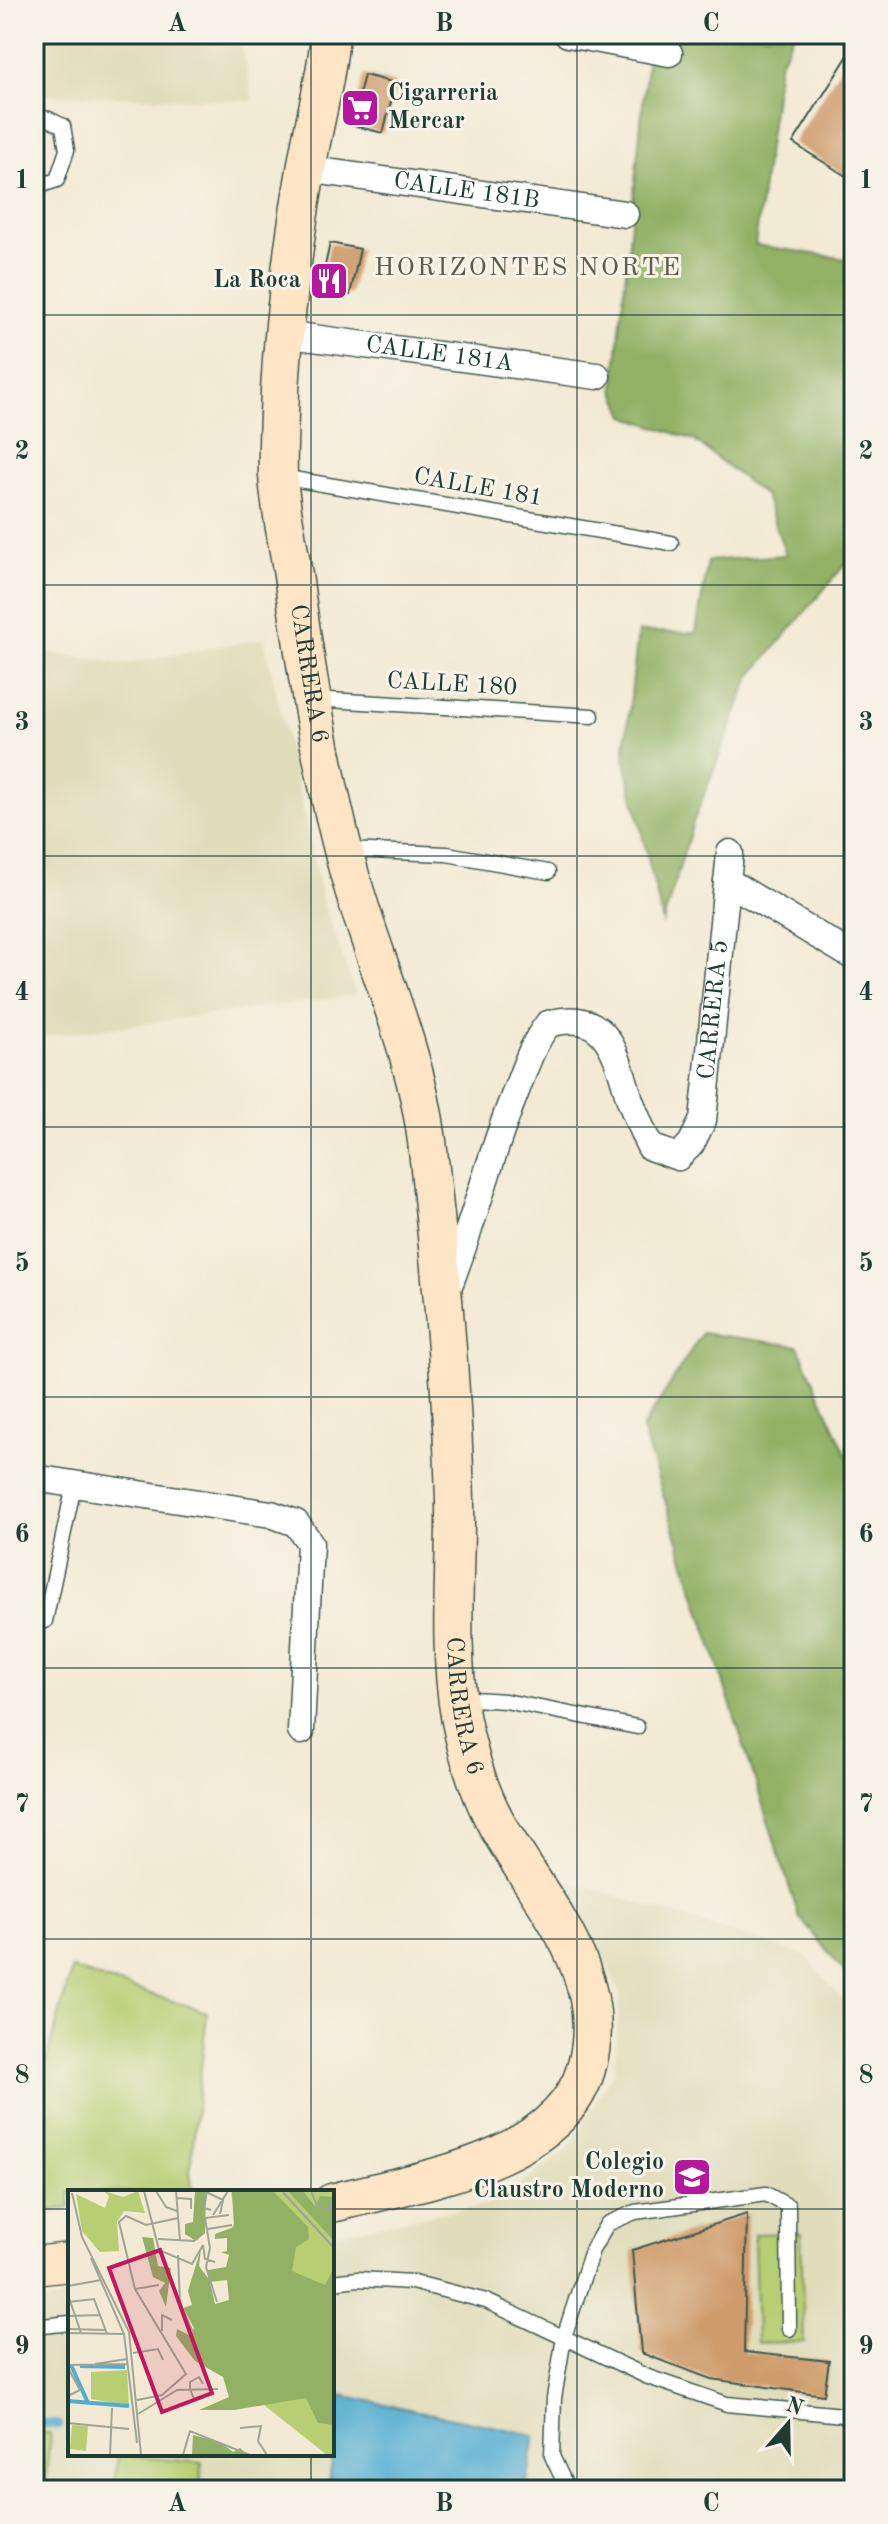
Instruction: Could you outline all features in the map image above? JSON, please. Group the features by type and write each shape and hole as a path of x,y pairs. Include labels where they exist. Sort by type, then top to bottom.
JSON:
{"street":[{"name":"CARRERA 6","path":"330,34 306,169 283,334 278,476 310,699 344,850 418,1081 450,1387 455,1505 454,1658 458,1698 473,1773 494,1819 580,1963 591,2001 592,2039 585,2075 567,2106 545,2127 514,2149 446,2173 334,2202"},
{"path":"568,34 669,53"},
{"name":"CALLE 181B","path":"306,169 625,214"},
{"name":"CALLE 181A","path":"283,334 597,376"},
{"name":"CARRERA 5","path":"548,1024 577,1019 606,1035 615,1051 636,1118 650,1147 678,1157 691,1144 703,1120 730,853"},
{"path":"727,881 854,957"},
{"name":"CARRERA 6","path":"441,1304 465,1248 505,1117 535,1040 548,1024"},
{"path":"34,1478 212,1504 296,1523 310,1543 301,1731"},
{"path":"34,2266 68,2262"}],"lane":[{"path":"34,117 49,119 63,126 67,150 57,180 34,188"},
{"name":"CALLE 181","path":"278,476 671,543"},
{"name":"CALLE 180","path":"310,699 592,716"},
{"path":"344,850 447,854 548,872"},
{"path":"45,1621 74,1485"},
{"path":"458,1698 505,1701 637,1727"},
{"path":"568,2490 552,2456 554,2398 564,2337 592,2250 607,2224 635,2212 766,2194 788,2206 789,2329"},
{"path":"334,2282 358,2279 412,2282 486,2301 648,2377 727,2404 854,2416"},
{"path":"34,2327 68,2323"}],"shaded area":[{"path":"34,34 239,34 253,101 34,94"},
{"path":"264,638 323,903 356,995 34,1038 34,651 126,664"},
{"name":"Colegio Claustro Moderno","path":"562,1879 806,1956 854,2013 854,2490 34,2490 34,2299 50,2302 68,2297 68,2456 334,2456 334,2234 495,2203 567,2150 614,2071 620,1992"}],"green space":[{"path":"650,34 794,34 779,64 755,245 854,260 854,554 750,677 693,823 663,922 624,757 638,632 696,633 708,561 786,555 765,496 694,440 625,416 614,389"},
{"path":"702,1333 798,1346 854,1471 854,1983 799,1917 642,1429"},
{"path":"72,1969 207,2012 190,2172 193,2190 68,2190 68,2208 34,2213 34,2106"},
{"path":"801,2233 804,2342 757,2343 754,2234"},
{"path":"34,2432 50,2433 45,2490 34,2490"},
{"path":"118,2456 202,2463 200,2490 115,2490"}],"water":[{"path":"341,2395 535,2435 526,2490 328,2490"}],"building":[{"path":"854,46 854,181 793,143"},
{"path":"364,75 396,83 383,133 351,125"},
{"path":"330,243 360,249 350,295 320,289"},
{"path":"747,2214 744,2352 829,2361 824,2395 711,2379 641,2353 632,2250"}],"waterway":[{"path":"34,2422 59,2425"}],"place":[{"name":"Cigarreria Mercar","path":"360,108"},
{"name":"La Roca","path":"329,281"},
{"name":"Colegio Claustro Moderno","path":"692,2177"}],"district":[{"name":"HORIZONTES NORTE","path":"528,268"}]}
